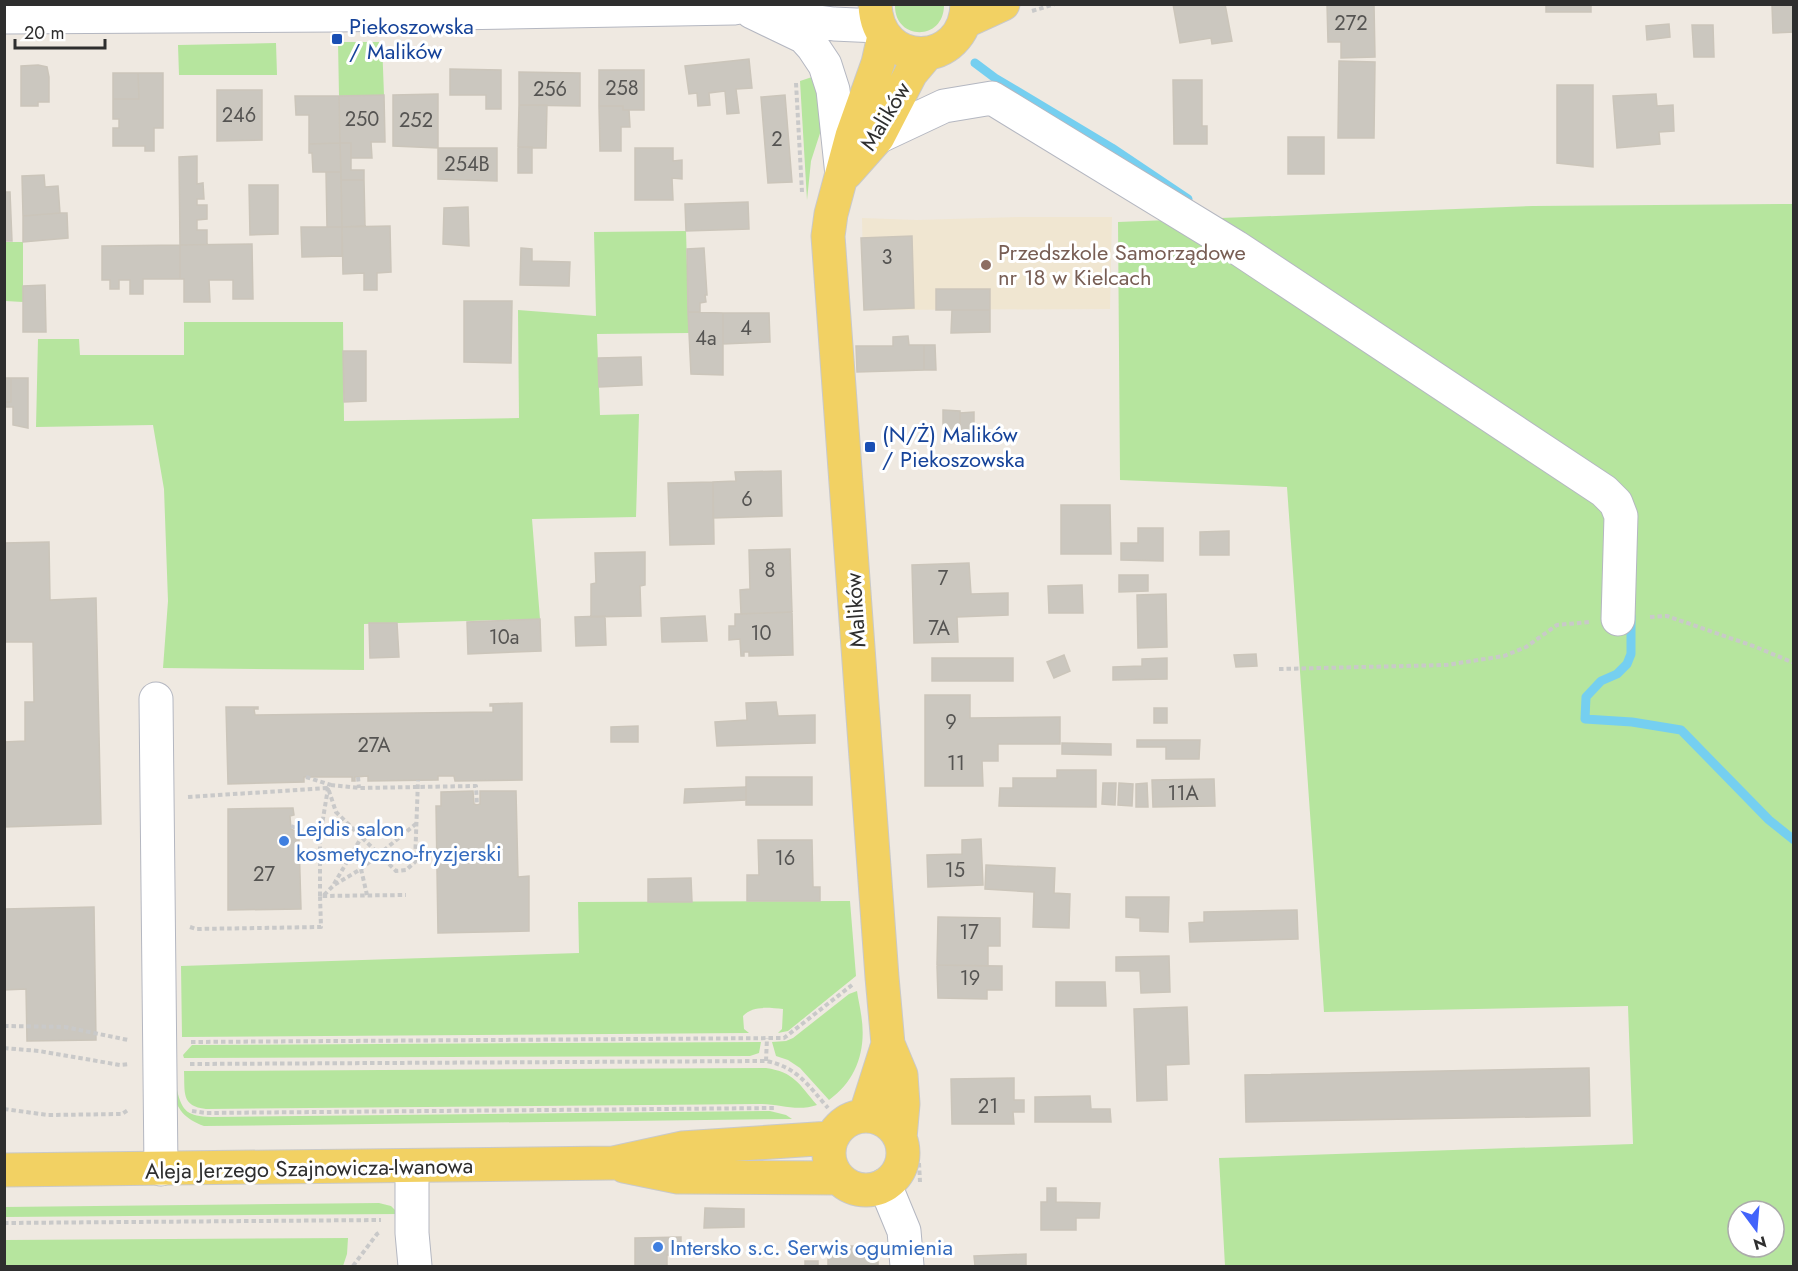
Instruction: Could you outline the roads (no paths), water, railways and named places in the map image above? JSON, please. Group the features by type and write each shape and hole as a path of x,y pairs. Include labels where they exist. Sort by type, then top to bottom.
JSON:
{"main road":[{"path":"879,22 899,49 927,54 944,48 957,37 967,13 1014,8"},
{"name":"Malików","path":"879,22 878,63 852,136 829,225 829,252 888,1044 901,1075 909,1150"},
{"name":"Malików","path":"842,177 878,137 911,72 927,54"},
{"name":"Malików","path":"837,1116 888,1044"},
{"path":"837,1116 882,1119 890,1124 909,1150 903,1148 903,1159 893,1179 873,1190 860,1190 848,1186 837,1178 830,1166 828,1152 837,1116"},
{"name":"Aleja Jerzego Szajnowicza-Iwanowa","path":"4,1170 613,1163 837,1116"},
{"name":"Aleja Jerzego Szajnowicza-Iwanowa","path":"613,1163 678,1177 837,1178"}],"street":[{"path":"748,8 804,37 813,46 825,65 833,90 842,177"},
{"path":"4,17 414,9 748,8 798,20 879,22"},
{"path":"878,137 944,106 992,98 1236,247 1604,491 1616,503 1621,516 1631,618"},
{"path":"156,699 161,1169"},
{"path":"412,1167 415,1266"},
{"path":"885,1185 904,1231 907,1266"}],"waterway":[{"path":"975,63 995,78 1112,148 1188,199"},
{"path":"1631,616 1631,654 1627,664 1617,674 1601,681 1586,697 1585,719 1632,722 1681,730 1769,820 1794,840"}],"place":[{"name":"Piekoszowska / Malików","path":"337,39"},
{"name":"Przedszkole Samorządowe nr 18 w Kielcach","path":"986,265"},
{"name":"(N/Ż) Malików / Piekoszowska","path":"870,447"},
{"name":"Lejdis salon kosmetyczno-fryzjerski","path":"284,841"},
{"name":"Intersko s.c. Serwis ogumienia","path":"658,1247"}]}
